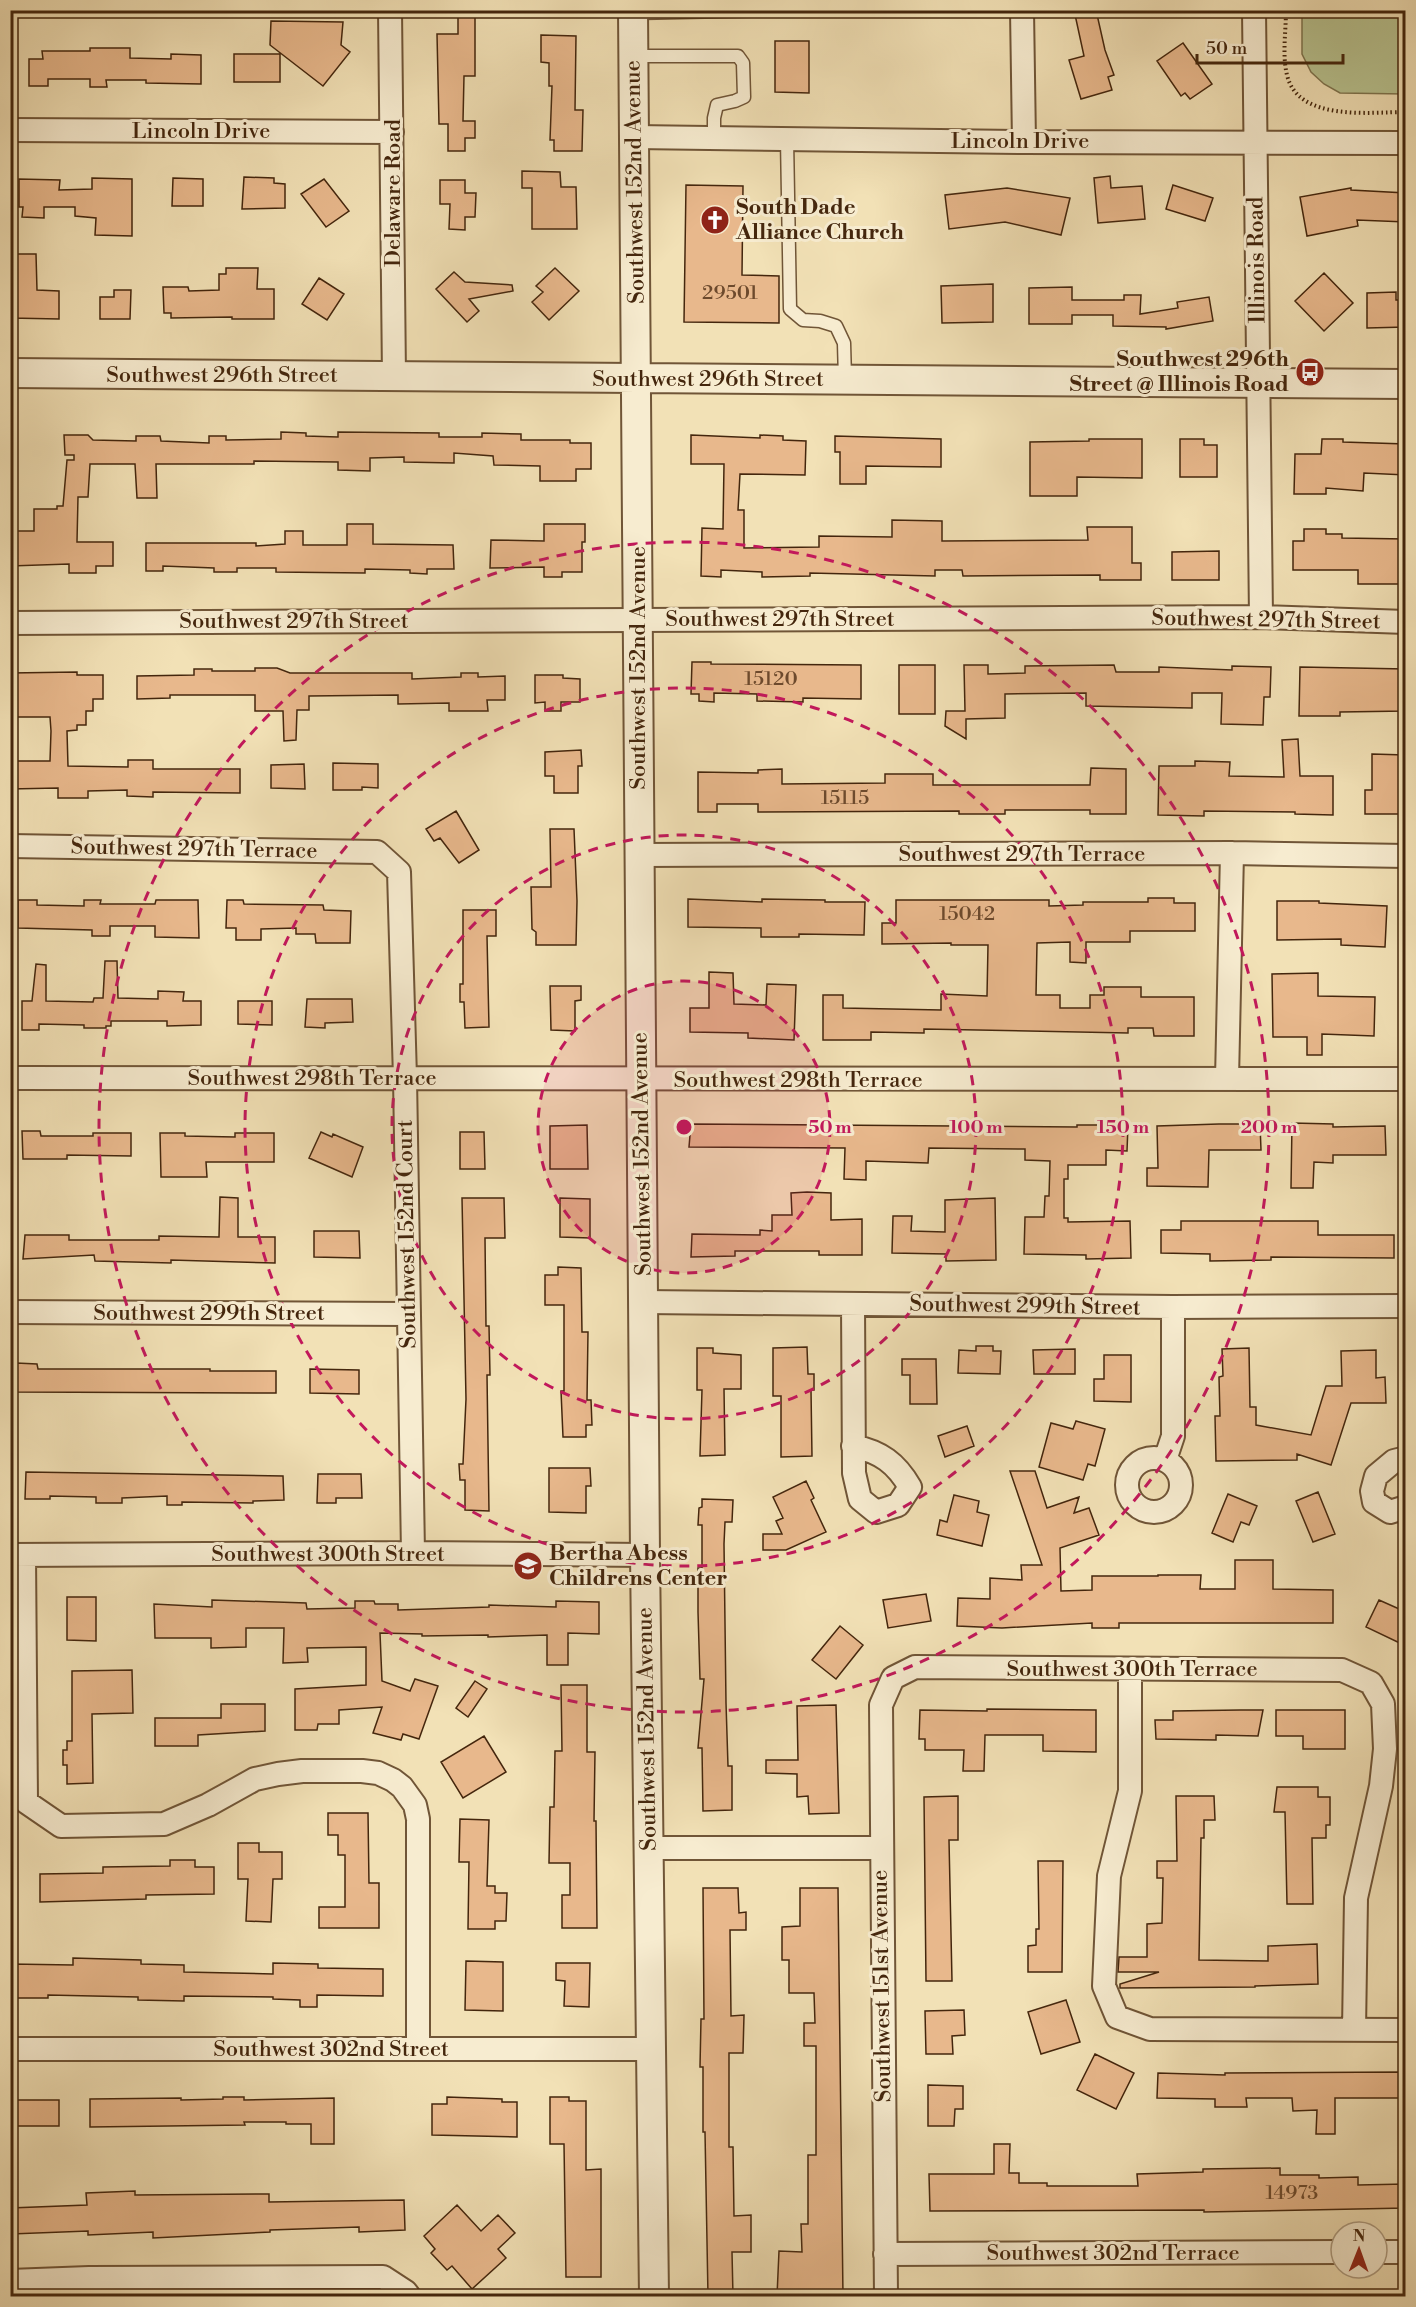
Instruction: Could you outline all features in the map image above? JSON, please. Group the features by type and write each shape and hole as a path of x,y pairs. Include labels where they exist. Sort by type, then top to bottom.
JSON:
{"street":[{"name":"Delaware Road","path":"390,10 394,376"},
{"path":"1023,10 1024,142"},
{"name":"Illinois Road","path":"1254,10 1260,617"},
{"name":"Southwest 152nd Avenue","path":"633,12 638,378 640,1080 654,2296"},
{"name":"Lincoln Drive","path":"10,130 392,132"},
{"name":"Lincoln Drive","path":"635,137 1024,142 1406,143"},
{"name":"Southwest 296th Street","path":"10,373 1406,384"},
{"name":"Southwest 297th Street","path":"10,623 1260,617 1406,622"},
{"name":"Southwest 297th Terrace","path":"10,846 377,852"},
{"name":"Southwest 152nd Court","path":"377,852 399,872 413,1553"},
{"path":"1227,1079 1232,853"},
{"name":"Southwest 297th Terrace","path":"639,855 1232,853 1406,856"},
{"name":"Southwest 298th Terrace","path":"10,1078 1406,1079"},
{"name":"Southwest 299th Street","path":"644,1302 1173,1307 1406,1306"},
{"path":"853,1304 854,1446"},
{"path":"1165,1460 1173,1436 1173,1307"},
{"name":"Southwest 299th Street","path":"10,1312 408,1314"},
{"path":"1406,1458 1394,1461 1376,1476 1372,1491 1374,1502 1390,1512 1406,1507"},
{"name":"Southwest 300th Street","path":"17,1555 413,1553 645,1555"},
{"path":"17,1555 26,1802 62,1826 164,1824 208,1805 255,1779 278,1774 362,1771 378,1773 402,1786 415,1804 418,1819 418,2049"},
{"name":"Southwest 300th Terrace","path":"893,1678 915,1666 1130,1670 1342,1670 1371,1683 1383,1704 1384,1749 1381,1786 1356,1898 1354,2030"},
{"path":"1130,1670 1130,1791 1109,1876 1104,1986 1117,2017 1150,2029 1406,2030"},
{"name":"Southwest 151st Avenue","path":"886,2296 881,1705 893,1678"},
{"path":"649,1848 881,1848"},
{"name":"Southwest 302nd Street","path":"10,2049 652,2049"},
{"name":"Southwest 302nd Terrace","path":"885,2254 1329,2252"},
{"path":"1389,2252 1406,2252"},
{"path":"10,2281 89,2278 384,2277 408,2294"}],"lane":[{"path":"633,12 776,10"},
{"path":"634,56 738,56 743,63 744,97 717,105 714,118 714,138"},
{"path":"787,139 790,309 802,320 820,321 836,326 844,343 845,380"}],"path":[{"path":"1286,10 1287,74 1294,91 1303,99 1334,112 1406,112"}],"green space":[{"path":"1302,11 1405,11 1405,94 1340,93 1324,84 1311,72 1302,54"}],"building":[{"path":"458,10 475,10 475,76 464,76 463,121 475,121 475,138 465,138 465,151 448,151 448,124 439,124 437,34 458,34"},
{"path":"1074,10 1096,10 1105,50 1114,75 1108,77 1112,90 1081,99 1069,60 1084,56"},
{"path":"271,21 343,22 341,45 350,52 323,86 270,45"},
{"path":"541,35 576,36 575,110 583,110 582,151 554,151 554,140 550,140 552,86 549,86 549,63 541,62"},
{"path":"775,41 809,41 809,93 775,92"},
{"path":"1183,43 1212,84 1190,99 1185,93 1181,96 1157,61"},
{"path":"90,48 130,48 130,58 171,59 171,54 201,55 201,84 106,80 107,87 90,87 90,79 48,79 48,86 29,86 29,59 43,59 42,51 90,51"},
{"path":"234,54 280,54 280,82 234,82"},
{"path":"522,171 560,172 561,187 576,187 577,229 532,229 532,188 522,188"},
{"path":"1110,176 1111,188 1142,186 1145,219 1098,223 1094,178"},
{"path":"244,177 274,178 274,183 285,184 285,208 242,209"},
{"path":"92,178 132,179 132,236 95,235 96,218 75,216 75,207 44,207 44,218 22,217 23,207 19,207 19,179 60,180 59,190 92,189"},
{"path":"173,178 203,179 203,206 172,206"},
{"path":"324,179 349,211 326,227 301,194"},
{"path":"440,180 465,180 465,193 476,193 475,217 465,217 465,230 449,229 450,204 440,204"},
{"path":"686,185 743,186 742,275 779,276 779,323 684,322"},
{"path":"1173,185 1213,198 1205,221 1166,209"},
{"path":"1007,188 1070,198 1061,235 1005,222 949,229 945,195"},
{"path":"1351,188 1351,190 1406,193 1406,222 1357,220 1358,226 1307,236 1300,197"},
{"path":"14,254 36,254 37,290 59,291 59,319 10,318 10,290 15,290"},
{"path":"226,268 258,268 257,289 274,289 274,319 171,318 171,313 164,313 163,287 188,287 189,291 219,290 219,274 226,274"},
{"path":"555,268 579,291 549,320 532,302 543,292 536,286"},
{"path":"454,272 465,282 512,285 513,291 469,299 479,311 467,322 436,289"},
{"path":"1324,273 1353,303 1324,331 1295,301"},
{"path":"319,278 344,294 327,320 302,304"},
{"path":"993,284 993,322 942,323 941,286"},
{"path":"1072,287 1072,300 1124,300 1124,295 1141,295 1140,314 1178,308 1177,302 1209,297 1213,321 1166,329 1166,327 1113,326 1113,315 1072,315 1072,324 1029,324 1029,288"},
{"path":"114,290 131,290 130,319 100,319 100,297 114,297"},
{"path":"1396,292 1396,300 1406,300 1406,327 1367,328 1367,293"},
{"path":"281,432 306,433 306,436 338,437 338,432 439,433 439,437 482,437 482,433 521,434 521,440 570,440 570,443 591,443 591,469 576,469 576,481 540,481 540,466 494,465 493,456 454,453 454,463 404,462 404,457 370,458 370,471 338,470 338,462 254,461 254,464 156,464 157,498 137,498 135,464 90,464 88,497 78,497 77,542 113,542 113,566 96,566 96,573 69,573 69,564 10,566 10,531 34,531 34,509 57,509 57,506 63,506 67,460 74,460 74,455 65,455 64,435 88,435 93,440 136,441 136,436 160,436 161,441 209,443 209,436 226,436 226,440 281,439"},
{"path":"691,435 760,438 760,435 783,436 783,440 806,441 805,475 740,474 738,510 744,510 744,548 819,547 819,536 892,537 892,520 942,521 942,541 1088,540 1087,527 1132,527 1132,563 1141,563 1141,580 1100,580 1100,575 963,576 962,570 935,570 935,576 810,573 810,576 762,577 762,572 721,570 721,577 701,576 702,528 723,529 724,464 691,464"},
{"path":"835,436 941,439 941,467 866,466 866,484 840,484 840,452 835,452"},
{"path":"1089,439 1142,439 1142,478 1077,477 1077,496 1030,496 1030,442 1089,441"},
{"path":"1180,439 1204,439 1204,445 1217,445 1217,477 1180,477"},
{"path":"1322,439 1406,444 1406,475 1364,473 1363,491 1326,488 1326,494 1294,494 1295,454 1321,454"},
{"path":"347,524 373,524 373,544 453,545 454,569 427,569 427,574 410,573 410,570 365,569 365,573 276,572 276,568 237,568 237,572 214,572 214,568 163,566 163,571 146,571 146,543 256,543 256,546 285,544 285,531 303,531 303,545 347,545"},
{"path":"544,524 585,524 585,542 582,542 582,572 562,572 562,577 544,577 544,567 490,568 491,540 544,541"},
{"path":"1304,529 1326,529 1326,534 1342,534 1342,538 1406,539 1406,584 1358,584 1358,570 1293,570 1293,541 1304,541"},
{"path":"1219,551 1219,580 1172,580 1172,552"},
{"path":"692,662 861,665 861,699 803,698 803,702 757,701 757,694 714,693 714,702 699,701 699,694 691,694"},
{"path":"899,665 935,665 935,714 899,714"},
{"path":"964,665 988,665 988,674 1025,673 1025,666 1114,665 1116,672 1159,672 1159,667 1232,670 1232,666 1271,667 1270,697 1264,697 1263,725 1221,724 1222,693 1192,693 1192,708 1086,706 1086,693 1005,694 1005,718 966,719 966,739 945,726 946,711 965,711"},
{"path":"1300,667 1406,669 1406,711 1340,712 1340,716 1299,716"},
{"path":"255,668 277,668 290,673 412,673 412,679 461,677 461,673 478,673 478,677 505,676 505,700 487,700 488,711 449,711 449,703 398,704 398,695 309,696 309,710 297,710 296,740 284,741 283,711 255,711 255,695 170,695 170,698 137,699 137,676 194,675 194,669 255,671"},
{"path":"77,672 77,675 103,675 103,699 93,699 93,711 86,711 86,725 77,725 77,730 67,731 68,766 128,767 128,760 153,760 153,769 240,769 240,793 153,792 153,797 127,796 127,790 88,791 88,798 58,798 58,788 10,789 10,761 50,761 51,731 50,717 10,717 10,673"},
{"path":"535,675 563,675 563,678 580,679 580,702 561,702 561,711 545,711 545,702 535,703"},
{"path":"1298,739 1300,776 1333,776 1333,815 1295,814 1295,812 1204,811 1204,816 1158,815 1159,766 1195,766 1195,761 1230,762 1229,776 1284,777 1282,740"},
{"path":"581,750 582,766 578,766 578,793 554,793 554,776 545,776 545,752"},
{"path":"1372,754 1405,755 1406,814 1365,814 1365,790 1372,790"},
{"path":"333,763 378,764 378,788 333,790"},
{"path":"304,764 305,789 271,788 271,765"},
{"path":"1091,768 1126,769 1126,814 1090,814 1090,810 1005,810 1005,814 959,814 959,811 758,812 758,804 717,804 717,812 698,812 698,772 758,773 758,770 782,769 782,784 885,783 885,774 933,774 933,785 1090,785"},
{"path":"456,811 479,850 459,863 440,838 434,841 426,829"},
{"path":"550,829 574,829 576,945 536,945 536,932 532,929 531,887 551,887"},
{"path":"1148,898 1174,898 1174,903 1195,903 1195,931 1130,931 1130,942 1086,942 1086,963 1070,962 1070,942 1037,943 1036,995 1060,995 1060,1008 1090,1008 1090,995 1104,995 1104,987 1141,987 1141,997 1194,997 1194,1036 1154,1036 1153,1028 1128,1028 1128,1033 924,1029 924,1033 871,1032 871,1040 823,1040 823,995 843,995 843,1008 941,1010 941,994 987,996 988,945 882,944 882,923 896,923 896,900 1049,900 1049,906 1083,905 1083,902 1148,902"},
{"path":"688,899 865,902 864,935 799,934 799,937 761,937 761,928 688,927"},
{"path":"18,900 37,900 37,905 84,906 84,900 101,900 100,904 155,904 156,900 198,900 199,938 155,937 155,926 110,926 110,936 92,936 92,930 18,928"},
{"path":"227,900 243,900 244,904 323,905 324,910 351,911 350,943 316,943 315,934 296,934 296,928 261,929 261,940 236,940 236,928 226,928"},
{"path":"1277,901 1319,901 1319,903 1387,906 1385,947 1341,945 1341,939 1277,940"},
{"path":"463,910 496,910 496,936 487,936 489,1027 465,1028 464,1002 460,1002 460,984 463,984"},
{"path":"105,961 117,961 118,998 158,999 158,991 184,992 183,1001 201,1001 201,1025 167,1026 167,1021 111,1021 111,1026 106,1026 106,1028 39,1024 39,1030 22,1030 22,1001 32,1001 36,964 46,965 46,1001 93,1002 94,998 103,998"},
{"path":"709,972 733,973 734,1004 766,1005 767,984 796,985 794,1040 748,1038 748,1033 690,1032 690,1008 709,1008"},
{"path":"1318,973 1318,996 1375,997 1374,1036 1322,1034 1322,1055 1307,1055 1307,1037 1273,1037 1272,974"},
{"path":"550,986 581,986 581,1000 575,1001 575,1031 551,1030"},
{"path":"307,999 352,999 353,1022 325,1023 325,1028 305,1027"},
{"path":"238,1001 272,1001 272,1025 238,1024"},
{"path":"1292,1123 1333,1124 1333,1127 1385,1126 1386,1155 1333,1155 1333,1163 1314,1162 1313,1188 1291,1188"},
{"path":"691,1124 1077,1127 1077,1125 1128,1125 1127,1151 1106,1150 1106,1165 1068,1165 1068,1179 1064,1179 1064,1218 1068,1218 1068,1222 1130,1221 1131,1258 1086,1259 1086,1255 1024,1254 1025,1217 1044,1217 1045,1196 1049,1196 1050,1161 1025,1160 1025,1149 929,1148 928,1163 866,1161 866,1180 844,1179 845,1148 689,1147"},
{"path":"1260,1124 1261,1150 1209,1150 1208,1187 1147,1186 1147,1168 1158,1168 1157,1126"},
{"path":"587,1125 588,1169 550,1169 550,1126"},
{"path":"22,1131 40,1131 41,1136 131,1133 131,1156 67,1155 67,1159 23,1159"},
{"path":"321,1132 332,1137 333,1134 363,1147 352,1177 309,1158"},
{"path":"460,1132 484,1132 485,1169 460,1169"},
{"path":"160,1133 235,1137 235,1133 274,1133 274,1162 206,1162 207,1177 161,1177"},
{"path":"791,1193 831,1193 831,1220 862,1219 862,1255 819,1255 819,1251 735,1251 735,1256 691,1257 692,1234 760,1235 760,1230 772,1231 772,1215 792,1215"},
{"path":"220,1197 238,1198 238,1237 275,1237 275,1263 171,1260 171,1263 95,1261 94,1255 23,1259 25,1235 69,1235 69,1240 159,1240 159,1236 219,1237"},
{"path":"462,1198 504,1198 505,1238 485,1238 486,1326 489,1326 490,1375 487,1375 489,1511 465,1510 465,1480 460,1480 459,1464 463,1464 466,1399"},
{"path":"560,1198 590,1199 590,1238 560,1237"},
{"path":"995,1198 996,1260 946,1261 946,1254 892,1253 893,1216 912,1216 911,1231 945,1232 945,1200"},
{"path":"1181,1221 1318,1221 1318,1235 1394,1235 1394,1258 1271,1257 1271,1260 1210,1261 1210,1254 1161,1253 1161,1230 1181,1230"},
{"path":"314,1231 359,1231 360,1258 314,1257"},
{"path":"558,1267 581,1268 582,1332 588,1332 587,1400 591,1400 592,1425 586,1425 586,1437 563,1437 561,1391 564,1391 564,1305 545,1305 545,1275 558,1275"},
{"path":"976,1346 993,1346 993,1351 1001,1351 1000,1374 958,1373 959,1350 976,1351"},
{"path":"807,1347 808,1374 814,1374 814,1390 811,1390 812,1456 781,1457 781,1396 773,1396 773,1348"},
{"path":"697,1348 713,1348 713,1353 741,1355 741,1389 724,1389 725,1455 700,1456 702,1390 697,1390"},
{"path":"1249,1348 1250,1407 1256,1407 1256,1425 1311,1435 1326,1386 1342,1386 1341,1351 1376,1350 1376,1378 1385,1377 1386,1403 1351,1403 1331,1465 1297,1454 1297,1460 1216,1461 1215,1416 1220,1416 1219,1377 1223,1376 1222,1349"},
{"path":"1075,1349 1075,1374 1034,1374 1033,1350"},
{"path":"1104,1355 1131,1355 1131,1402 1094,1401 1094,1379 1104,1379"},
{"path":"902,1359 936,1359 937,1404 910,1404 910,1375 902,1375"},
{"path":"16,1363 37,1364 38,1369 276,1371 276,1393 15,1392"},
{"path":"310,1369 359,1370 359,1394 310,1393"},
{"path":"1076,1421 1105,1429 1095,1466 1088,1464 1083,1480 1039,1467 1051,1423 1073,1429"},
{"path":"967,1426 974,1446 945,1457 938,1436"},
{"path":"549,1468 590,1468 591,1486 586,1486 586,1513 549,1512"},
{"path":"1010,1471 1035,1471 1047,1508 1079,1497 1074,1513 1089,1508 1099,1535 1060,1548 1061,1591 1092,1590 1092,1576 1158,1575 1201,1575 1200,1589 1235,1589 1235,1560 1273,1560 1273,1589 1333,1590 1333,1623 1119,1623 1119,1628 1092,1628 1092,1623 1002,1628 957,1626 958,1598 990,1599 990,1578 1022,1580 1021,1565 1042,1565"},
{"path":"26,1472 283,1476 284,1500 253,1501 253,1503 182,1502 182,1505 167,1505 167,1496 122,1498 122,1503 96,1503 96,1497 50,1496 50,1499 25,1499"},
{"path":"318,1474 361,1474 362,1498 336,1498 336,1503 317,1503"},
{"path":"806,1481 814,1498 811,1500 826,1532 786,1550 763,1550 763,1534 782,1534 776,1521 783,1518 773,1497"},
{"path":"1318,1492 1335,1534 1313,1542 1296,1501"},
{"path":"1228,1494 1257,1506 1249,1525 1241,1522 1233,1542 1212,1533"},
{"path":"954,1495 979,1501 977,1512 989,1515 982,1546 937,1535 940,1520 947,1522"},
{"path":"702,1499 733,1500 732,1522 725,1522 724,1544 726,1703 728,1766 732,1766 732,1810 703,1811 702,1748 698,1748 704,1679 700,1679 698,1612 698,1568 702,1568 702,1525 698,1525"},
{"path":"926,1594 931,1621 888,1628 883,1600"},
{"path":"67,1597 96,1597 96,1641 67,1640"},
{"path":"212,1600 306,1603 307,1609 355,1608 355,1601 374,1601 375,1604 398,1604 398,1610 489,1607 489,1605 556,1607 556,1601 599,1602 599,1634 568,1633 568,1665 547,1665 547,1635 488,1637 488,1635 422,1636 422,1634 380,1633 382,1681 410,1691 415,1679 438,1686 419,1739 403,1734 401,1740 373,1733 382,1707 339,1710 339,1724 318,1724 317,1730 295,1730 295,1689 366,1685 366,1647 307,1648 308,1662 283,1663 284,1628 246,1628 246,1647 211,1648 211,1638 155,1638 154,1604 212,1607"},
{"path":"1379,1600 1406,1612 1406,1646 1366,1627"},
{"path":"840,1626 863,1645 836,1679 812,1660"},
{"path":"132,1670 133,1713 92,1714 93,1783 67,1784 67,1765 63,1765 63,1750 67,1750 67,1741 72,1741 72,1671"},
{"path":"475,1681 487,1689 468,1717 456,1708"},
{"path":"561,1685 587,1685 587,1752 595,1752 597,1928 562,1928 562,1895 570,1895 570,1863 549,1863 550,1807 554,1807 555,1751 562,1751"},
{"path":"221,1704 265,1704 265,1731 198,1735 198,1746 155,1746 155,1718 221,1718"},
{"path":"836,1705 839,1813 809,1814 808,1796 797,1797 797,1774 766,1773 766,1760 798,1760 797,1706"},
{"path":"987,1709 1096,1710 1096,1752 1043,1751 1043,1735 985,1735 984,1771 963,1771 964,1750 925,1750 925,1739 919,1739 920,1710 987,1711"},
{"path":"1263,1710 1258,1736 1216,1735 1216,1740 1156,1739 1155,1720 1173,1720 1173,1711"},
{"path":"1276,1710 1345,1710 1345,1749 1303,1749 1303,1736 1276,1736"},
{"path":"484,1736 506,1772 463,1798 441,1762"},
{"path":"1277,1787 1318,1787 1318,1797 1330,1797 1330,1825 1326,1825 1326,1838 1312,1838 1313,1904 1287,1904 1285,1812 1274,1812"},
{"path":"958,1796 958,1840 949,1840 952,1981 926,1981 924,1797"},
{"path":"1176,1796 1214,1796 1215,1820 1204,1820 1204,1838 1201,1838 1199,1960 1268,1961 1268,1946 1317,1944 1318,1984 1120,1988 1120,1984 1159,1972 1118,1972 1119,1957 1147,1957 1147,1924 1162,1923 1163,1878 1157,1878 1157,1861 1177,1861"},
{"path":"328,1813 368,1813 369,1883 379,1883 379,1928 319,1928 319,1907 345,1907 345,1855 338,1855 338,1835 328,1835"},
{"path":"460,1819 489,1820 487,1886 495,1886 495,1893 507,1893 506,1921 495,1921 495,1929 468,1929 469,1862 459,1862"},
{"path":"238,1843 259,1843 259,1852 282,1852 282,1879 273,1879 271,1922 246,1921 248,1879 238,1879"},
{"path":"170,1860 195,1860 195,1867 214,1867 214,1894 146,1895 146,1899 40,1902 40,1874 103,1873 103,1867 170,1866"},
{"path":"1038,1861 1063,1861 1062,1972 1028,1972 1028,1946 1036,1945 1036,1929 1039,1929"},
{"path":"703,1888 738,1888 739,1913 746,1912 746,1930 730,1930 731,2016 744,2015 743,2053 729,2053 729,2147 733,2147 734,2216 751,2215 751,2252 732,2252 733,2296 708,2296 703,2067 700,2067 701,2019 704,2019"},
{"path":"800,1888 838,1888 843,2296 777,2296 779,2251 802,2252 801,2224 808,2224 808,2155 816,2155 816,2046 804,2046 804,2023 815,2023 814,1993 789,1993 789,1960 782,1960 782,1927 800,1926"},
{"path":"73,1958 141,1960 141,1964 184,1965 184,1972 273,1974 273,1963 318,1964 318,1968 383,1969 383,1996 317,1995 317,2007 300,2007 300,2000 273,1999 273,1997 184,1996 184,2001 138,2000 138,1997 48,1995 48,1998 10,1998 10,1964 73,1965"},
{"path":"466,1961 503,1962 503,2011 465,2010"},
{"path":"556,1963 590,1963 589,2007 564,2006 565,1981 556,1980"},
{"path":"1066,2000 1080,2042 1041,2054 1028,2012"},
{"path":"964,2010 965,2035 952,2036 953,2054 926,2054 925,2011"},
{"path":"1095,2054 1134,2073 1116,2109 1077,2090"},
{"path":"1403,2072 1403,2098 1335,2098 1335,2134 1316,2134 1317,2110 1293,2111 1292,2098 1246,2098 1247,2107 1215,2107 1215,2099 1157,2098 1158,2073 1225,2075 1225,2073"},
{"path":"928,2085 963,2086 963,2109 955,2109 954,2126 928,2126"},
{"path":"223,2097 244,2097 244,2100 334,2098 334,2144 311,2144 311,2124 286,2124 286,2122 244,2122 245,2125 90,2127 90,2099 181,2098 181,2100 223,2099"},
{"path":"447,2097 502,2099 502,2102 517,2102 517,2137 432,2135 432,2104 447,2104"},
{"path":"550,2097 569,2097 569,2101 586,2101 586,2170 601,2169 601,2277 566,2277 564,2144 550,2144"},
{"path":"10,2100 59,2100 59,2126 11,2126"},
{"path":"994,2144 1010,2144 1009,2173 1019,2173 1019,2183 1047,2183 1047,2186 1138,2186 1137,2174 1203,2172 1203,2169 1280,2168 1280,2175 1319,2175 1319,2178 1358,2177 1358,2185 1406,2184 1406,2208 1204,2212 1204,2210 930,2211 929,2174 994,2174"},
{"path":"135,2191 135,2195 269,2194 269,2202 404,2200 405,2230 359,2232 359,2227 153,2238 153,2232 88,2235 88,2231 11,2234 10,2208 87,2205 86,2193"},
{"path":"457,2205 481,2231 498,2215 515,2233 498,2249 506,2258 472,2289 452,2266 447,2270 431,2253 435,2249 424,2236"}],"place":[{"name":"South Dade Alliance Church","path":"715,220"},
{"name":"Southwest 296th Street @ Illinois Road","path":"1310,372"},
{"name":"Bertha Abess Childrens Center","path":"528,1566"}]}
